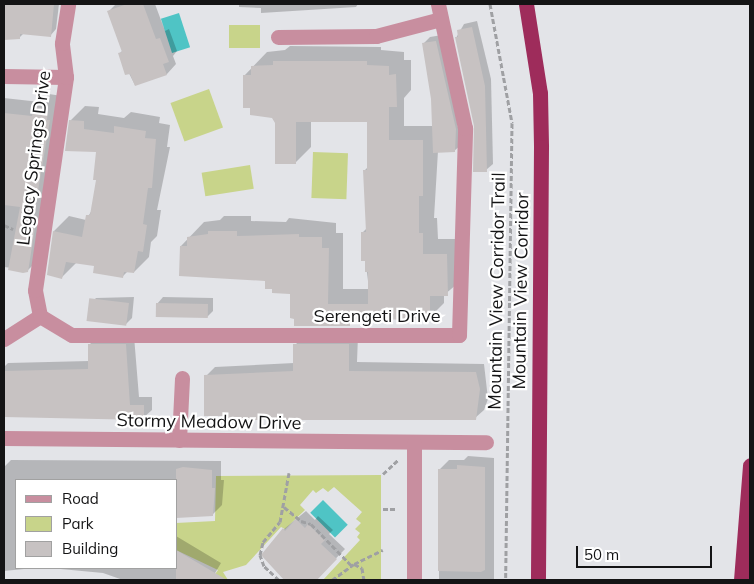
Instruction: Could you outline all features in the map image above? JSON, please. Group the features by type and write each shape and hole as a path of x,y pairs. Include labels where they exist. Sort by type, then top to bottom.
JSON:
{"highway":[{"name":"Mountain View Corridor","path":"526,4 540,93 538,580"},
{"path":"741,580 750,465"}],"street":[{"name":"Legacy Springs Drive","path":"40,316 35,290 66,77 62,44 68,4"},
{"name":"Serengeti Drive","path":"40,316 72,335 459,335 465,128 438,4"},
{"path":"278,37 376,36 441,19"},
{"path":"4,76 66,77"},
{"path":"4,339 40,316"},
{"path":"179,440 182,378"},
{"name":"Stormy Meadow Drive","path":"4,438 414,443 486,442"},
{"path":"414,443 414,580"}],"path":[{"name":"Mountain View Corridor Trail","path":"490,4 512,123 506,580"},
{"path":"4,225 13,229"},
{"path":"383,474 398,460"},
{"path":"279,580 264,566 260,555 263,542 280,522 289,473"},
{"path":"284,507 301,521 310,524 353,565 362,568 364,580"},
{"path":"332,580 353,565 383,550"}],"green space":[{"path":"229,25 260,25 260,48 229,48"},
{"path":"209,89 223,128 184,142 170,103"},
{"path":"313,152 348,153 346,199 311,198"},
{"path":"250,165 254,189 205,196 202,173"},
{"path":"381,475 381,580 323,580 360,540 357,537 360,533 355,529 361,523 356,519 362,512 334,487 328,492 323,488 316,493 313,490 300,505 305,510 285,529 281,527 246,565 223,572 228,580 211,580 218,570 178,551 178,523 215,521 216,476"}],"water":[{"path":"179,13 190,47 172,53 161,19"},
{"path":"323,500 348,525 335,537 310,513"}],"building":[{"path":"4,4 54,4 51,37 20,34 20,39 4,40"},
{"path":"127,4 143,4 156,39 160,38 169,62 163,64 167,75 135,86 130,74 125,75 118,53 122,52 107,11"},
{"path":"472,27 485,86 487,172 473,172 474,126 455,37 458,37 457,30"},
{"path":"436,41 456,129 455,152 433,153 431,99 422,43"},
{"path":"273,61 367,61 367,65 389,66 389,75 396,74 397,107 389,107 389,140 423,140 423,196 419,196 419,233 423,233 423,254 447,254 448,296 430,296 430,320 350,319 350,326 294,326 294,319 290,318 290,294 272,293 272,289 265,289 265,281 179,276 180,246 187,246 187,237 208,234 208,231 237,231 237,236 299,234 299,237 322,237 322,248 329,248 328,304 368,304 368,272 365,272 365,261 361,261 361,232 366,232 363,170 367,170 367,122 296,122 296,164 275,164 275,123 272,118 250,115 250,108 243,108 243,75 251,75 251,66 273,65"},
{"path":"33,107 48,109 47,120 50,120 32,226 35,227 28,272 23,273 8,270 20,207 4,205 4,113 32,116"},
{"path":"69,120 84,121 84,129 114,133 114,126 146,131 145,138 156,139 152,188 148,188 143,224 147,225 143,252 138,251 134,273 124,272 123,278 93,273 94,266 66,262 62,279 47,275 53,231 82,237 86,215 90,215 96,180 93,180 96,152 65,151"},
{"path":"89,298 129,303 126,326 86,321"},
{"path":"156,303 208,304 208,318 156,317"},
{"path":"88,344 126,344 130,405 144,405 144,420 4,417 4,371 88,369"},
{"path":"293,344 349,344 349,371 476,372 480,389 476,420 223,420 223,416 204,416 204,375 293,371"},
{"path":"457,465 485,467 485,570 481,572 438,571 438,469 457,469"},
{"path":"183,467 212,470 212,488 215,488 213,516 178,518 178,479 176,479 176,469"},
{"path":"296,519 305,528 308,524 325,540 321,544 337,559 317,580 284,580 261,555 283,528 285,531"},
{"path":"178,551 227,580 176,580"}]}
